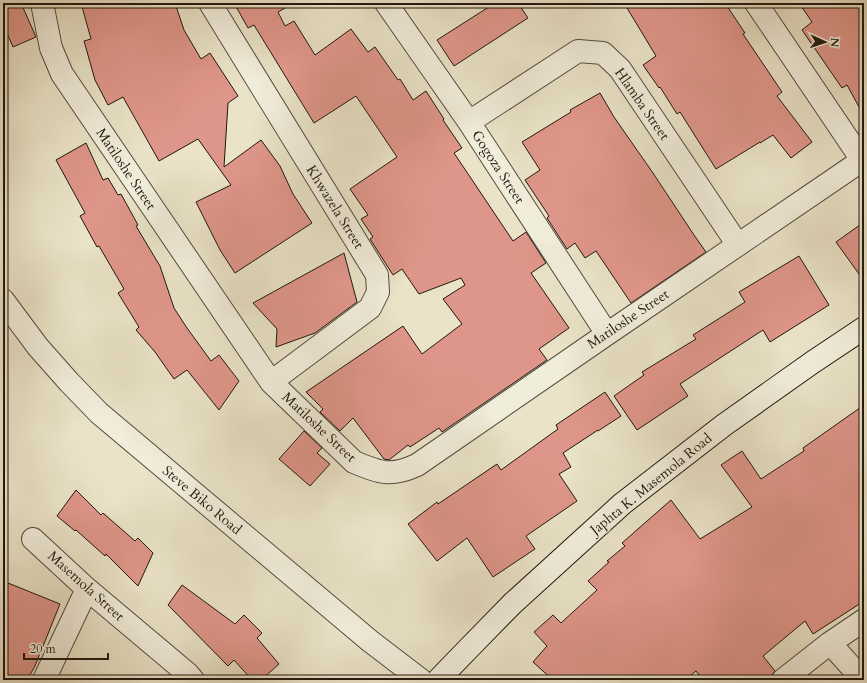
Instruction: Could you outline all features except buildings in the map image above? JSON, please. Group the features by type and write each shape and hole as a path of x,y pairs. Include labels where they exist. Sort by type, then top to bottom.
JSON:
{"street":[{"name":"Matiloshe Street","path":"42,3 51,48 62,74 271,382 354,462 372,469 391,473 405,471 417,465 863,160"},
{"name":"Khwazela Street","path":"210,3 377,275 378,292 370,308 271,382"},
{"name":"Gogoza Street","path":"386,3 469,122 607,334"},
{"path":"756,3 863,160"},
{"name":"Hlamba Street","path":"469,122 578,51 603,53 620,69 738,245"},
{"name":"Steve Biko Road","path":"3,300 38,347 99,413 370,641 421,680"},
{"name":"Japhta K. Masemola Road","path":"438,680 514,603 622,504 730,421 864,328"},
{"name":"Masemola Street","path":"33,539 87,589 188,674 193,680"},
{"path":"44,680 87,589"},
{"path":"783,680 864,620"},
{"path":"830,644 863,680"}]}
